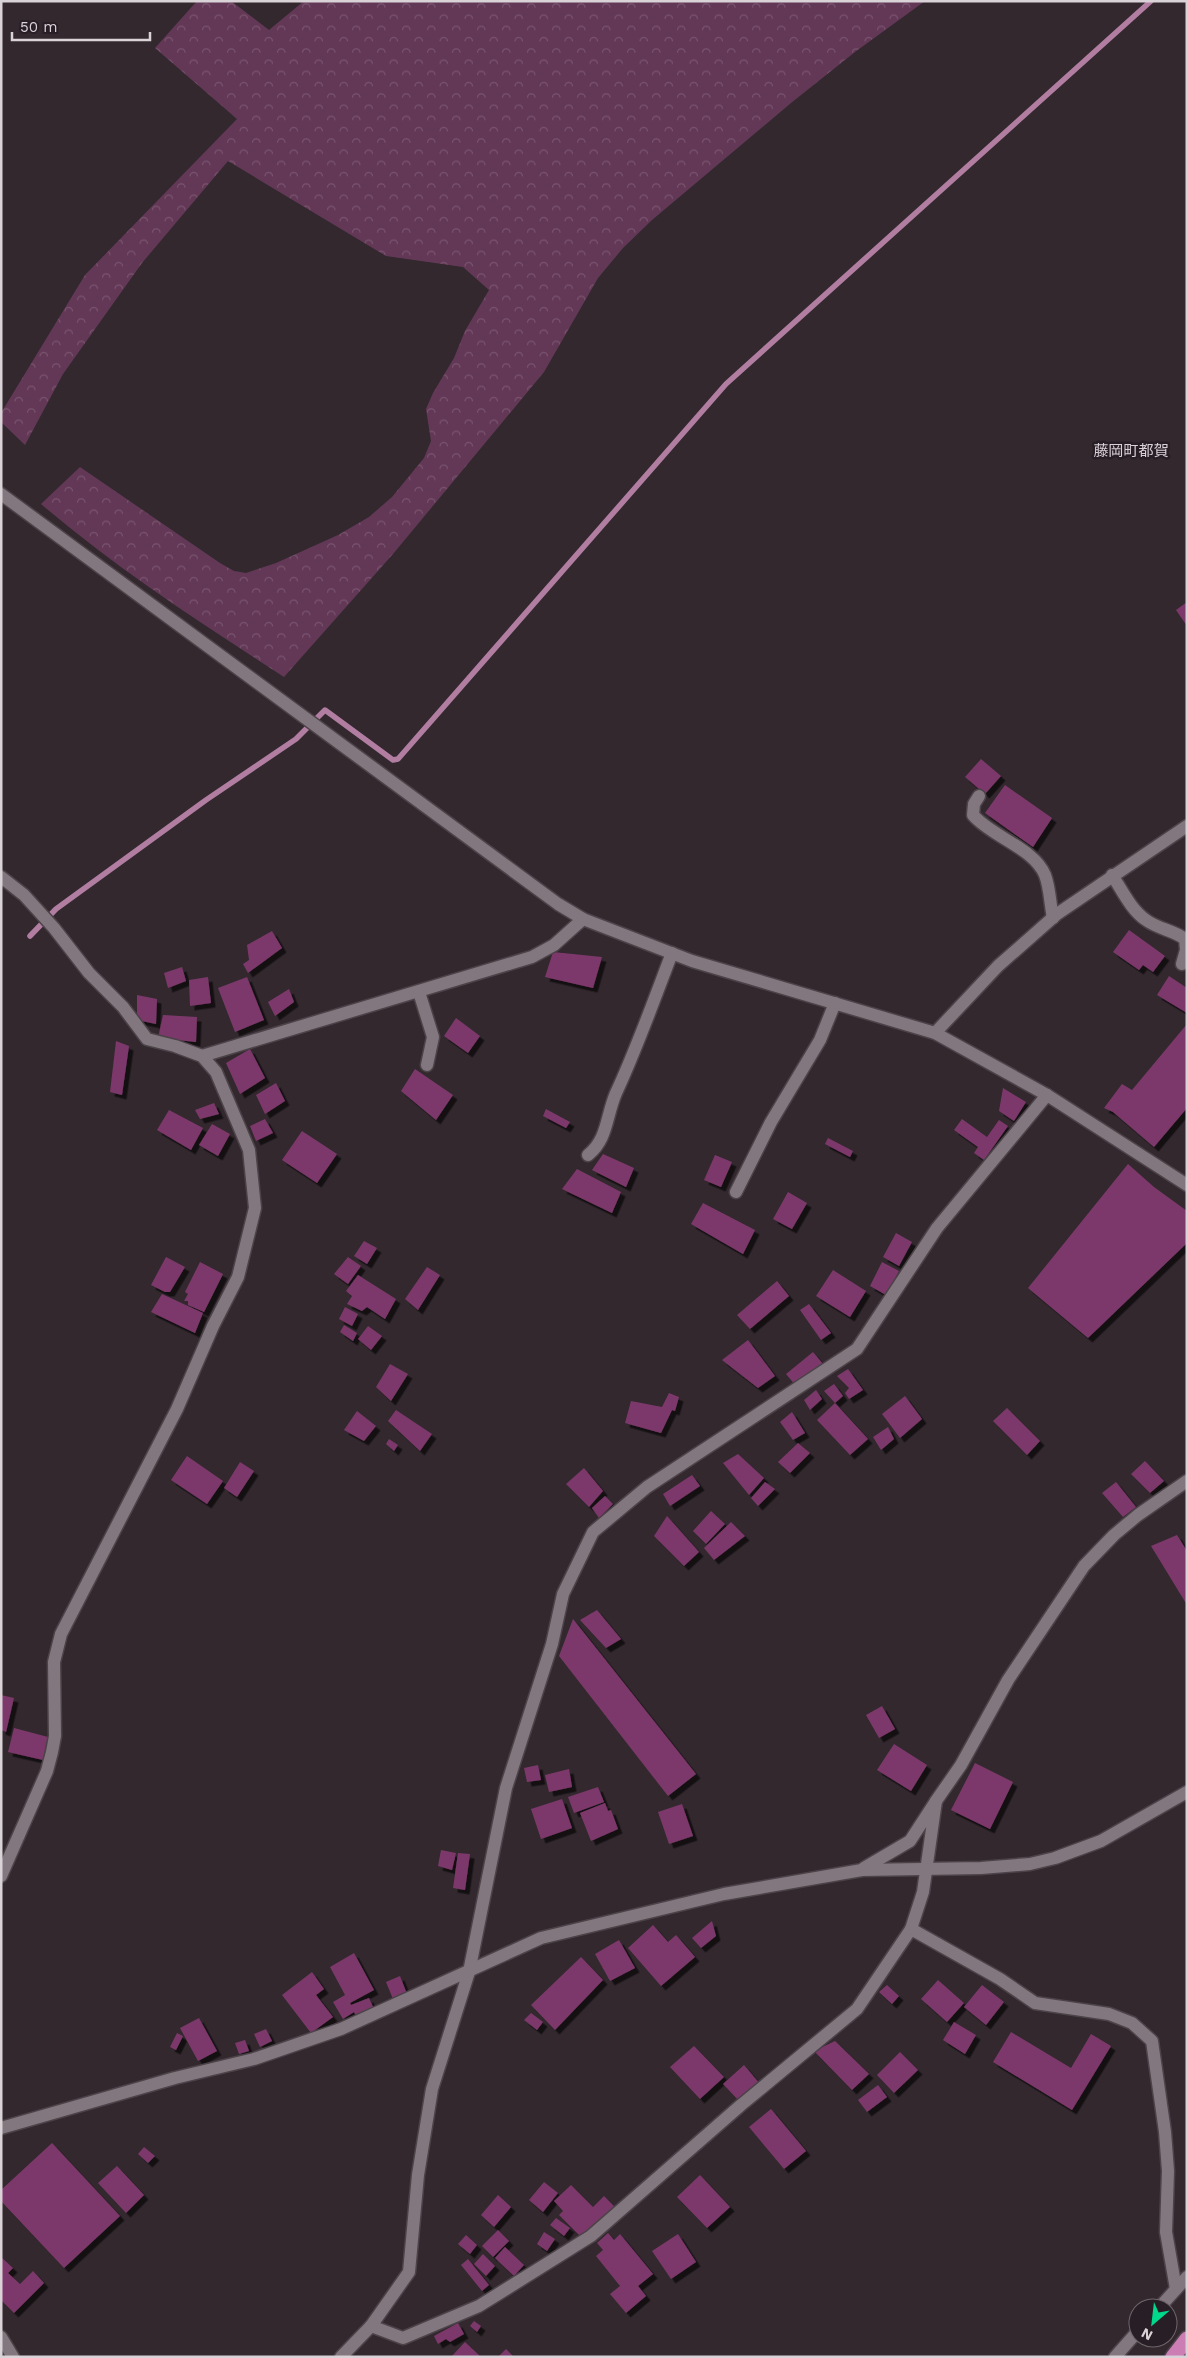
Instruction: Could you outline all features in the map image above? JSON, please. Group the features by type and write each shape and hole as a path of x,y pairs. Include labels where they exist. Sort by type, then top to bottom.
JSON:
{"highway":[{"path":"1173,2357 1187,2339"}],"street":[{"path":"1,494 558,904 583,919 672,953 935,1032 1047,1094 1187,1184"},
{"path":"979,796 974,804 973,815 983,827 1029,854 1045,874 1053,918"},
{"path":"935,1032 998,966 1053,918 1112,875 1187,826"},
{"path":"1112,875 1136,911 1146,921 1178,933 1185,939 1186,950 1182,964"},
{"path":"1,877 24,895 54,928 89,973 123,1007 148,1039 176,1046 202,1056 216,1072 249,1150 255,1208 238,1277 213,1326 177,1409 61,1634 54,1662 55,1736 52,1752 47,1771 1,1876"},
{"path":"202,1056 532,957 554,945 583,919"},
{"path":"588,1155 598,1147 603,1138 606,1119 615,1095 626,1074 672,953"},
{"path":"419,992 432,1037 426,1065"},
{"path":"736,1192 771,1122 820,1040 835,1003"},
{"path":"341,2357 371,2326 410,2272 418,2175 432,2089 468,1972 506,1788 552,1644 563,1594 593,1532 646,1487 857,1349 937,1228 1047,1094"},
{"path":"862,1870 910,1841 961,1765 1008,1680 1084,1566 1114,1535 1138,1515 1187,1481"},
{"path":"1,2128 175,2078 263,2056 341,2029 541,1938 724,1894 862,1870 981,1868 1030,1864 1055,1858 1101,1841 1187,1792"},
{"path":"371,2326 403,2338 479,2306 591,2236 740,2105 858,2009 890,1964 911,1929 923,1892 928,1868 936,1801"},
{"path":"911,1929 992,1974 1034,2003 1109,2014 1132,2023 1152,2041 1166,2152 1166,2232 1176,2289"},
{"path":"1168,2298 1187,2277"},
{"path":"1,2338 13,2357"},
{"path":"1115,2357 1128,2342"}],"green space":[{"path":"197,1 231,1 269,30 304,1 925,1 855,52 791,103 652,220 623,248 598,278 544,372 393,554 284,677 129,573 41,504 80,467 220,563 234,571 246,573 276,563 338,535 369,517 392,497 424,458 431,441 426,409 433,393 454,358 465,331 489,290 463,267 386,256 228,161 142,263 63,374 25,445 1,422 1,413 85,275 237,119 155,48"}],"building":[{"path":"1187,602 1187,626 1176,610"},
{"path":"981,759 1001,776 985,794 965,777"},
{"path":"1005,785 1052,818 1033,847 985,813"},
{"path":"1129,930 1165,956 1153,972 1143,965 1139,970 1113,952"},
{"path":"272,931 282,948 248,973 243,964 249,960 247,945"},
{"path":"553,952 602,957 593,988 545,977"},
{"path":"182,967 186,981 168,988 164,973"},
{"path":"1169,976 1187,988 1187,1013 1157,995"},
{"path":"208,977 211,1003 190,1006 189,980"},
{"path":"247,977 264,1020 235,1032 218,988"},
{"path":"289,989 294,1002 275,1016 268,1002"},
{"path":"137,995 157,999 156,1024 137,1020"},
{"path":"163,1015 197,1017 196,1042 158,1038"},
{"path":"456,1018 480,1036 468,1053 444,1036"},
{"path":"1187,1024 1187,1108 1154,1147 1113,1112 1104,1108 1122,1084 1132,1090"},
{"path":"116,1041 129,1046 122,1095 110,1092"},
{"path":"250,1049 265,1078 240,1094 226,1063"},
{"path":"415,1069 453,1095 436,1120 401,1091"},
{"path":"276,1083 285,1101 265,1114 256,1095"},
{"path":"1003,1088 1026,1102 1014,1121 999,1111"},
{"path":"214,1103 219,1114 200,1119 195,1110"},
{"path":"546,1109 570,1122 566,1128 543,1116"},
{"path":"169,1110 203,1128 191,1150 157,1130"},
{"path":"265,1119 273,1133 256,1141 250,1126"},
{"path":"962,1119 987,1137 999,1120 1008,1126 984,1160 974,1153 978,1147 954,1130"},
{"path":"212,1124 230,1134 218,1156 199,1145"},
{"path":"302,1131 337,1154 317,1183 282,1160"},
{"path":"828,1138 853,1151 850,1157 825,1144"},
{"path":"603,1154 634,1168 626,1187 592,1170"},
{"path":"715,1155 732,1162 721,1187 704,1180"},
{"path":"1128,1164 1154,1187 1187,1211 1187,1243 1088,1338 1028,1288"},
{"path":"577,1169 621,1192 612,1213 562,1189"},
{"path":"788,1192 807,1203 792,1229 773,1219"},
{"path":"703,1203 755,1230 743,1254 691,1224"},
{"path":"896,1233 912,1242 899,1266 883,1257"},
{"path":"364,1241 377,1248 367,1264 354,1256"},
{"path":"166,1257 185,1267 170,1292 165,1292 151,1285"},
{"path":"348,1257 361,1266 348,1284 334,1274"},
{"path":"200,1262 223,1274 204,1312 188,1305 188,1301 184,1301 188,1294 185,1292"},
{"path":"882,1262 899,1271 886,1295 870,1286"},
{"path":"427,1267 440,1275 418,1310 405,1299"},
{"path":"833,1270 866,1291 850,1317 816,1296"},
{"path":"358,1275 396,1299 385,1319 367,1307 362,1311 347,1304 352,1296 346,1291"},
{"path":"777,1281 789,1296 750,1329 737,1315"},
{"path":"162,1294 203,1313 195,1333 151,1312"},
{"path":"809,1304 831,1333 821,1340 800,1310"},
{"path":"345,1307 358,1314 352,1326 339,1319"},
{"path":"344,1325 357,1333 353,1341 340,1332"},
{"path":"368,1326 382,1336 371,1350 358,1339"},
{"path":"748,1340 775,1376 758,1388 722,1360"},
{"path":"813,1352 823,1364 796,1386 786,1374"},
{"path":"390,1364 408,1374 391,1401 376,1387"},
{"path":"848,1369 863,1390 849,1399 845,1393 849,1388 837,1376"},
{"path":"834,1384 843,1396 835,1403 824,1391"},
{"path":"816,1390 822,1399 810,1410 804,1400"},
{"path":"669,1393 679,1397 675,1411 672,1410 661,1433 625,1423 631,1401 662,1407"},
{"path":"905,1396 922,1419 900,1438 882,1414"},
{"path":"835,1403 868,1439 850,1455 817,1420"},
{"path":"1007,1408 1040,1441 1027,1455 993,1421"},
{"path":"396,1410 432,1434 420,1451 388,1421"},
{"path":"357,1411 376,1426 364,1441 344,1430"},
{"path":"792,1412 805,1433 793,1440 780,1422"},
{"path":"888,1427 894,1439 881,1450 873,1437"},
{"path":"389,1439 398,1445 394,1451 386,1444"},
{"path":"798,1443 810,1453 790,1473 778,1462"},
{"path":"738,1454 764,1478 749,1495 723,1463"},
{"path":"187,1456 223,1481 207,1504 171,1480"},
{"path":"1145,1461 1164,1481 1150,1493 1131,1474"},
{"path":"240,1462 254,1471 237,1497 224,1488"},
{"path":"584,1468 603,1491 589,1507 566,1484"},
{"path":"692,1475 700,1486 670,1506 663,1494"},
{"path":"765,1482 775,1489 758,1506 751,1498"},
{"path":"1116,1482 1136,1507 1123,1517 1102,1493"},
{"path":"605,1496 613,1504 599,1518 592,1508"},
{"path":"711,1511 725,1524 706,1544 693,1531"},
{"path":"667,1516 699,1552 684,1566 654,1536"},
{"path":"731,1522 745,1536 714,1560 704,1548"},
{"path":"1177,1535 1187,1551 1187,1605 1151,1546"},
{"path":"597,1610 621,1639 606,1648 580,1620"},
{"path":"573,1619 696,1774 668,1796 559,1656"},
{"path":"1,1695 14,1698 6,1732 1,1730"},
{"path":"882,1706 895,1729 879,1738 866,1715"},
{"path":"14,1728 48,1737 43,1760 8,1752"},
{"path":"894,1744 927,1765 911,1791 877,1770"},
{"path":"975,1763 1013,1782 990,1829 951,1810"},
{"path":"538,1765 541,1780 527,1782 524,1768"},
{"path":"569,1769 572,1787 549,1792 545,1775"},
{"path":"598,1787 604,1802 574,1813 568,1797"},
{"path":"562,1799 572,1828 541,1839 531,1809"},
{"path":"605,1803 608,1811 611,1810 618,1829 591,1841 580,1813"},
{"path":"682,1804 693,1836 669,1844 658,1812"},
{"path":"441,1850 456,1853 452,1870 438,1866"},
{"path":"458,1853 470,1854 465,1890 453,1888"},
{"path":"712,1921 716,1936 701,1948 692,1938"},
{"path":"653,1925 668,1942 676,1935 695,1957 661,1986 628,1948"},
{"path":"619,1940 635,1968 610,1981 595,1954"},
{"path":"354,1953 374,1990 350,2003 351,2005 369,1998 374,2009 356,2016 354,2012 343,2019 333,2002 345,1995 330,1967"},
{"path":"581,1957 603,1980 555,2030 531,2005"},
{"path":"312,1972 324,1989 316,1995 333,2017 311,2033 282,1995"},
{"path":"400,1976 407,1994 393,1999 386,1982"},
{"path":"938,1980 964,2003 947,2022 921,1999"},
{"path":"887,1985 899,1996 892,2004 879,1992"},
{"path":"982,1985 1004,2002 986,2025 964,2007"},
{"path":"531,2013 543,2022 537,2030 524,2020"},
{"path":"199,2018 217,2051 198,2061 180,2028"},
{"path":"954,2022 976,2035 965,2054 943,2040"},
{"path":"266,2029 272,2041 260,2047 254,2034"},
{"path":"1011,2032 1071,2068 1091,2034 1111,2046 1072,2110 993,2062"},
{"path":"177,2033 183,2036 176,2050 170,2047"},
{"path":"245,2040 249,2051 239,2054 235,2043"},
{"path":"835,2041 869,2074 852,2090 814,2051"},
{"path":"694,2046 724,2077 700,2099 670,2067"},
{"path":"900,2052 918,2070 894,2093 877,2075"},
{"path":"744,2065 760,2084 740,2102 723,2084"},
{"path":"878,2085 887,2097 867,2112 858,2100"},
{"path":"771,2109 806,2151 784,2169 749,2127"},
{"path":"52,2143 120,2216 64,2268 1,2201 1,2190"},
{"path":"144,2147 155,2156 148,2163 138,2154"},
{"path":"117,2166 144,2195 126,2213 98,2183"},
{"path":"700,2175 730,2207 707,2228 677,2197"},
{"path":"544,2182 558,2193 543,2212 529,2200"},
{"path":"571,2185 593,2207 604,2196 615,2207 583,2239 559,2215 563,2211 554,2201"},
{"path":"498,2195 511,2207 494,2227 481,2215"},
{"path":"556,2218 570,2228 564,2236 550,2225"},
{"path":"498,2230 509,2241 493,2257 482,2246"},
{"path":"544,2232 555,2239 547,2251 537,2244"},
{"path":"608,2233 614,2240 620,2234 653,2274 638,2286 646,2296 626,2313 610,2294 620,2286 596,2256 603,2250 597,2243"},
{"path":"678,2234 696,2262 671,2279 652,2251"},
{"path":"466,2235 477,2245 470,2254 458,2244"},
{"path":"505,2247 524,2265 514,2276 495,2258"},
{"path":"483,2254 495,2266 486,2276 474,2264"},
{"path":"1,2257 13,2268 8,2273 20,2284 33,2271 44,2283 14,2313 1,2300"},
{"path":"468,2259 489,2285 482,2291 461,2265"},
{"path":"474,2321 481,2326 477,2332 470,2326"},
{"path":"458,2323 464,2334 450,2342 446,2339 438,2344 434,2336"},
{"path":"465,2342 481,2357 451,2357"},
{"path":"506,2349 514,2357 498,2357"}],"waterway":[{"path":"30,936 56,909 206,800 296,739 325,710 393,760 398,759 726,384 1151,1"}],"district":[{"name":"藤岡町都賀","path":"1131,451"}]}
